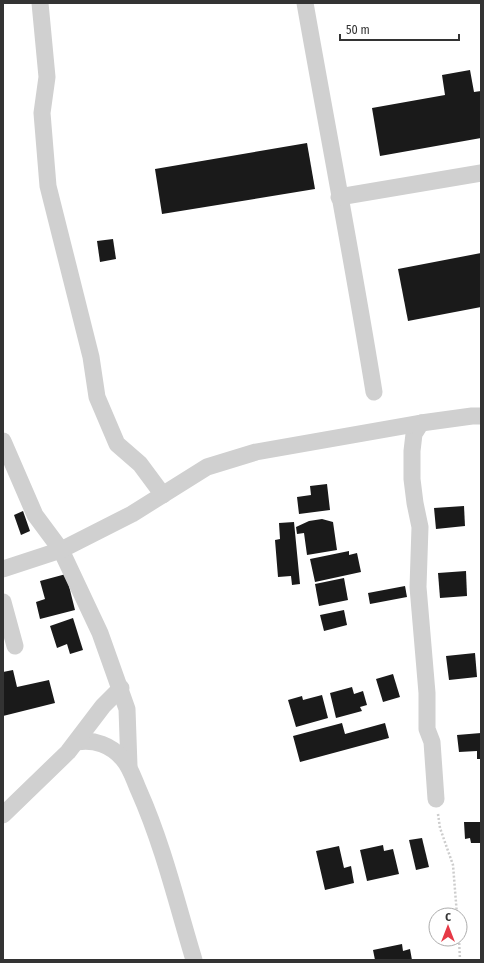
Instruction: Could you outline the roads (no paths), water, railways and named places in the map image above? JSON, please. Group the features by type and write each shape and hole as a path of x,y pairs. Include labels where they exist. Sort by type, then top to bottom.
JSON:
{"street":[{"path":"40,3 46,76 42,113 48,186 92,357 97,397 117,444 140,464 163,495"},
{"path":"305,3 339,197 358,293 374,392"},
{"path":"339,197 481,173"},
{"path":"3,569 61,550 132,514 207,467 232,458 256,452 421,423 481,416"},
{"path":"421,423 414,434 412,451 412,479 420,528 418,587 428,693 427,729 432,742 436,798"},
{"path":"3,442 35,515 61,550 100,633 121,688 127,709 129,766"},
{"path":"3,602 15,646"},
{"path":"3,815 68,752 103,706 121,688"},
{"path":"77,742 86,740 98,741 122,757 129,766 151,820 194,960"}]}
